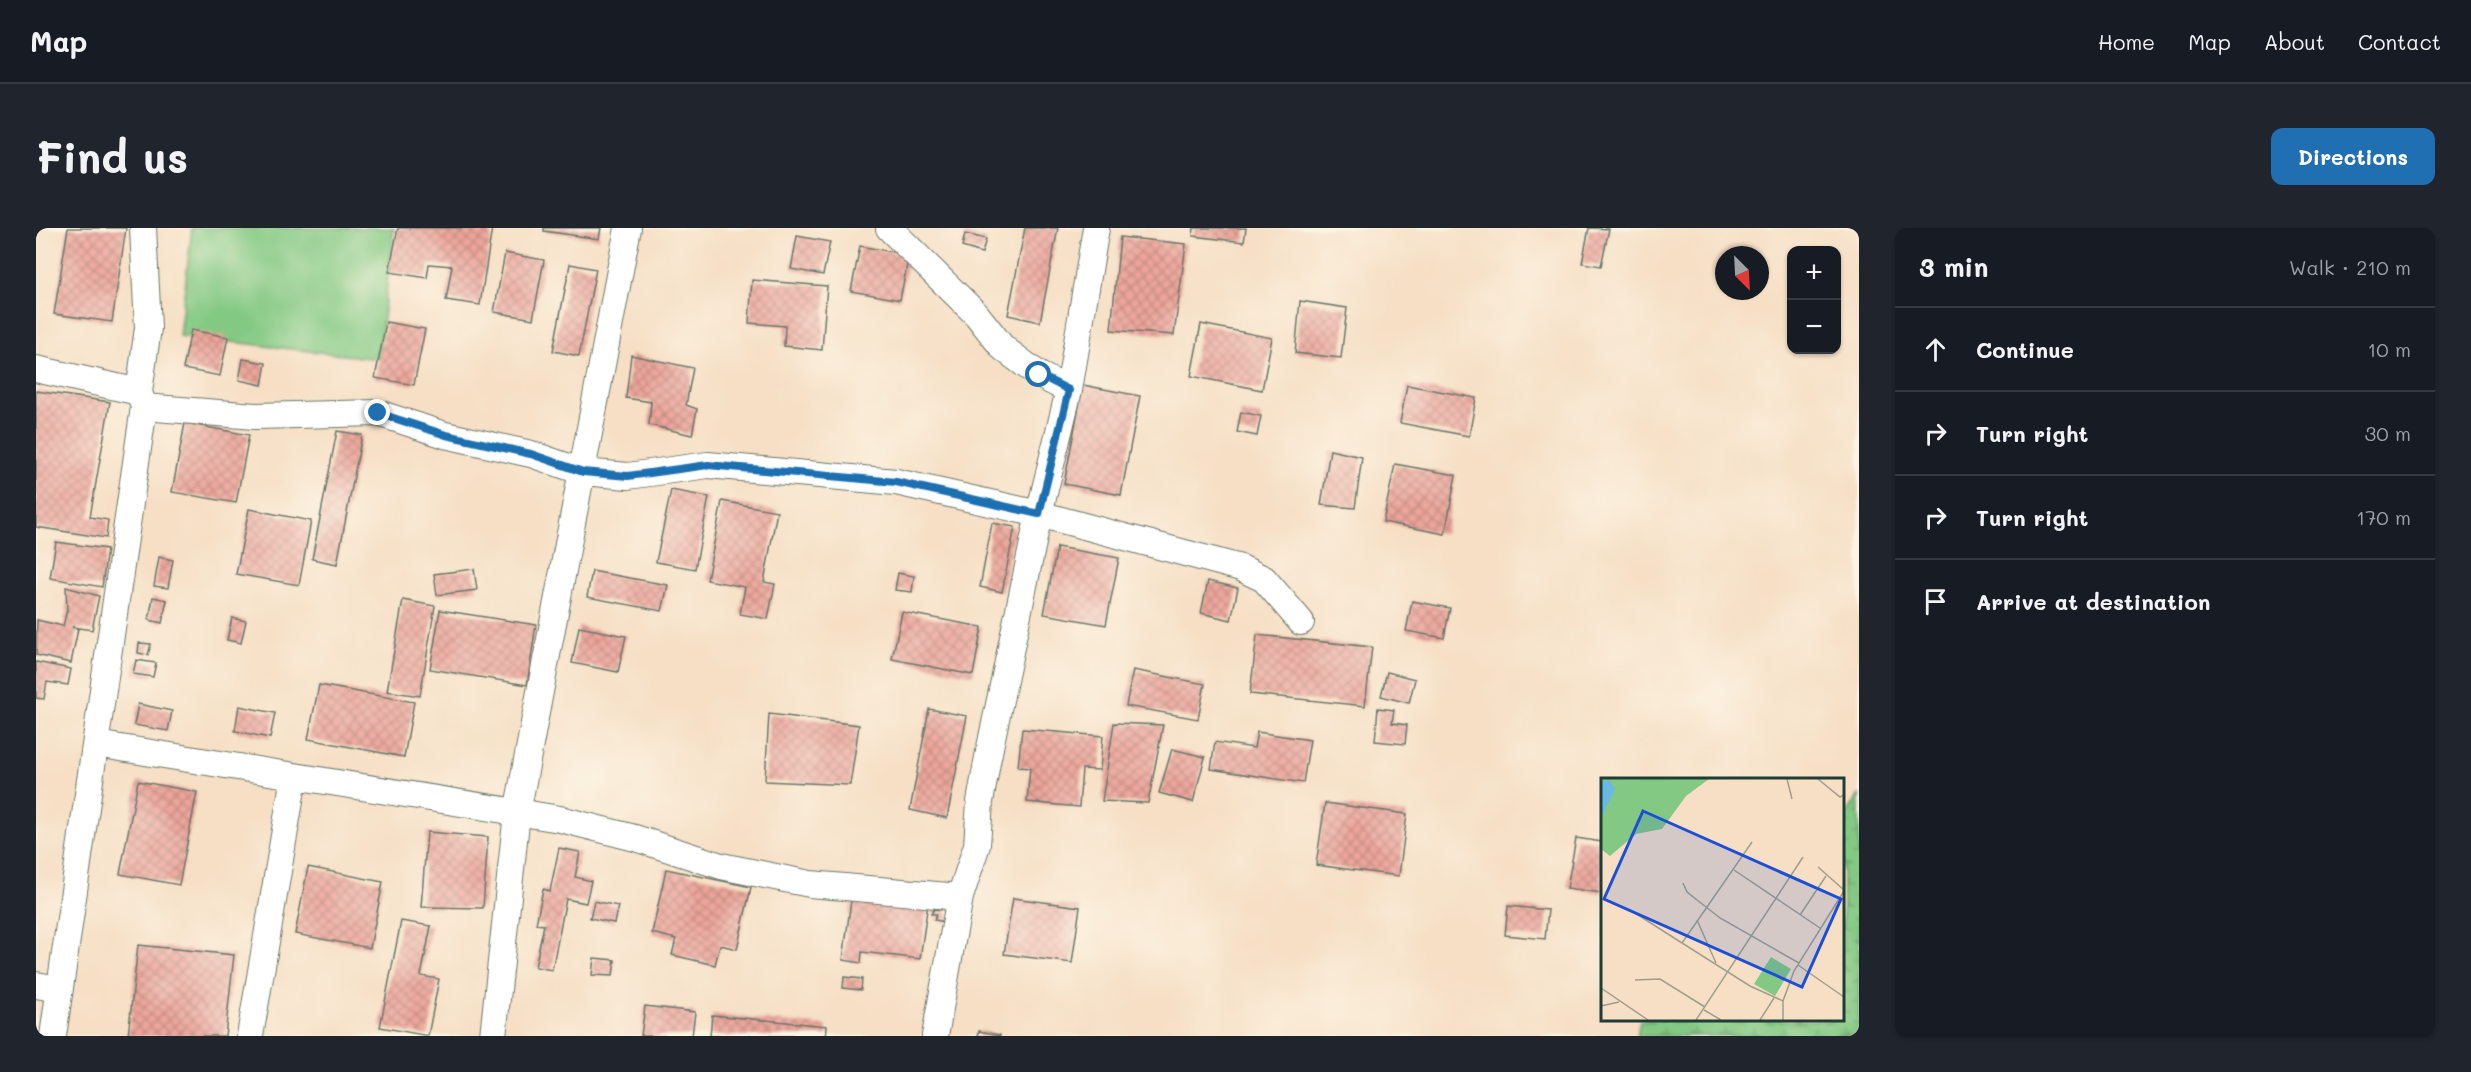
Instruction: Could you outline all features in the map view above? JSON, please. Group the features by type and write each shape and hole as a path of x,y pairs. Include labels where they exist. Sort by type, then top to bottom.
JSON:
{"street":[{"path":"53,1036 48,987 96,744 141,399 148,328 143,228"},
{"path":"493,1036 517,813 628,228"},
{"path":"890,228 977,315 1003,348 1039,375 1069,390"},
{"path":"935,1036 960,897 977,845 980,802 988,757 1039,514 1069,390 1096,228"},
{"path":"36,369 141,399 255,416 378,413 446,435 531,454 583,472 628,476 708,465 896,482 1039,514 1240,568 1264,579 1301,622"},
{"path":"96,744 560,819 635,838 721,866 798,881 960,897"},
{"path":"250,1036 294,777"}],"green space":[{"path":"192,228 394,228 378,359 179,336"},
{"path":"1859,795 1859,1036 1637,1036 1640,1021 1844,1021 1844,818"}],"building":[{"path":"68,228 126,228 112,322 54,314"},
{"path":"398,228 492,228 480,305 446,300 452,266 429,264 427,278 389,272"},
{"path":"544,228 601,228 599,239 544,231"},
{"path":"1025,228 1058,228 1040,322 1008,315"},
{"path":"1194,228 1246,228 1244,242 1193,236"},
{"path":"1589,228 1609,229 1601,266 1582,263"},
{"path":"965,234 986,239 982,253 962,247"},
{"path":"797,236 830,242 823,275 791,269"},
{"path":"1120,237 1186,244 1174,335 1111,330"},
{"path":"860,246 909,255 900,300 851,291"},
{"path":"505,253 544,260 533,319 494,312"},
{"path":"570,264 596,269 579,356 553,351"},
{"path":"752,280 827,286 822,350 784,346 785,326 749,323"},
{"path":"1300,301 1347,308 1341,358 1295,353"},
{"path":"386,322 425,329 414,385 375,378"},
{"path":"1201,324 1272,338 1262,390 1191,376"},
{"path":"191,330 228,337 220,376 183,369"},
{"path":"631,355 693,368 686,405 697,409 692,435 649,425 651,402 626,398"},
{"path":"243,359 266,363 262,385 239,380"},
{"path":"1083,385 1140,396 1121,495 1064,484"},
{"path":"1407,385 1476,398 1469,436 1400,423"},
{"path":"36,391 110,402 90,517 108,520 106,538 36,527"},
{"path":"1241,412 1261,416 1257,436 1237,432"},
{"path":"185,423 249,435 236,503 172,492"},
{"path":"337,431 362,435 337,564 312,559"},
{"path":"1330,450 1362,457 1355,508 1321,505"},
{"path":"1395,464 1456,475 1445,534 1383,522"},
{"path":"671,490 709,497 695,569 656,562"},
{"path":"722,501 777,511 764,582 775,584 768,619 740,614 745,587 707,580"},
{"path":"249,509 311,521 299,585 236,574"},
{"path":"992,523 1015,527 1002,592 980,587"},
{"path":"56,542 107,549 102,587 50,578"},
{"path":"1057,547 1119,558 1106,625 1044,614"},
{"path":"159,557 173,560 168,588 154,586"},
{"path":"474,569 477,590 437,595 434,574"},
{"path":"592,571 668,585 662,611 587,597"},
{"path":"898,573 914,576 912,592 895,590"},
{"path":"1208,581 1238,588 1231,620 1201,613"},
{"path":"66,587 99,596 92,630 72,627 78,629 71,663 36,655 37,620 63,626 67,610"},
{"path":"153,597 167,600 162,623 149,620"},
{"path":"403,600 435,606 420,696 387,691"},
{"path":"1412,601 1450,608 1444,638 1406,631"},
{"path":"440,610 536,625 527,685 430,669"},
{"path":"902,612 982,627 973,675 892,659"},
{"path":"232,618 246,621 241,643 227,640"},
{"path":"579,627 626,636 618,672 572,663"},
{"path":"1257,635 1372,647 1365,706 1250,694"},
{"path":"139,643 151,644 148,655 138,653"},
{"path":"136,660 156,663 153,677 133,674"},
{"path":"36,662 71,669 68,685 47,682 44,699 36,698"},
{"path":"1133,670 1205,684 1198,719 1126,706"},
{"path":"1387,672 1415,679 1409,703 1381,696"},
{"path":"319,685 414,702 404,757 308,739"},
{"path":"138,704 172,711 168,731 134,725"},
{"path":"239,706 275,713 270,738 235,731"},
{"path":"1378,708 1394,710 1392,723 1407,725 1405,744 1375,741"},
{"path":"929,709 967,716 947,818 910,810"},
{"path":"769,714 859,725 850,785 765,781"},
{"path":"1114,723 1163,725 1148,803 1102,801"},
{"path":"1022,729 1103,736 1100,770 1082,769 1079,807 1027,802 1030,768 1018,767"},
{"path":"1257,732 1310,740 1303,783 1211,769 1215,742 1254,748"},
{"path":"1172,749 1205,757 1193,802 1159,793"},
{"path":"138,781 197,792 179,885 120,874"},
{"path":"1325,803 1407,814 1399,876 1316,865"},
{"path":"427,832 488,837 483,908 421,907"},
{"path":"1576,838 1601,842 1601,893 1567,888"},
{"path":"559,848 580,852 575,877 591,881 586,903 566,899 552,970 535,967 544,925 536,924 543,889 550,891"},
{"path":"308,867 383,882 370,948 295,934"},
{"path":"666,869 751,887 737,949 720,945 715,965 672,955 676,939 652,933"},
{"path":"852,893 928,903 920,959 862,952 861,963 843,960"},
{"path":"1013,898 1080,907 1072,963 1004,954"},
{"path":"594,901 618,906 614,923 590,918"},
{"path":"942,902 952,923 934,920 937,914 931,914 934,909 941,910"},
{"path":"1508,906 1548,910 1545,939 1505,935"},
{"path":"401,921 431,926 421,976 439,979 428,1036 380,1027"},
{"path":"138,945 234,955 225,1036 128,1036"},
{"path":"594,958 615,960 613,976 592,975"},
{"path":"844,977 862,979 861,990 843,988"},
{"path":"645,1006 695,1012 692,1036 641,1036"},
{"path":"712,1015 827,1026 826,1036 710,1036"},
{"path":"979,1031 1000,1035 1000,1036 978,1036"}],"route":[{"path":"378,413 446,435 531,454 583,472 628,476 708,465 896,482 1039,514 1069,390 1039,375"}]}
